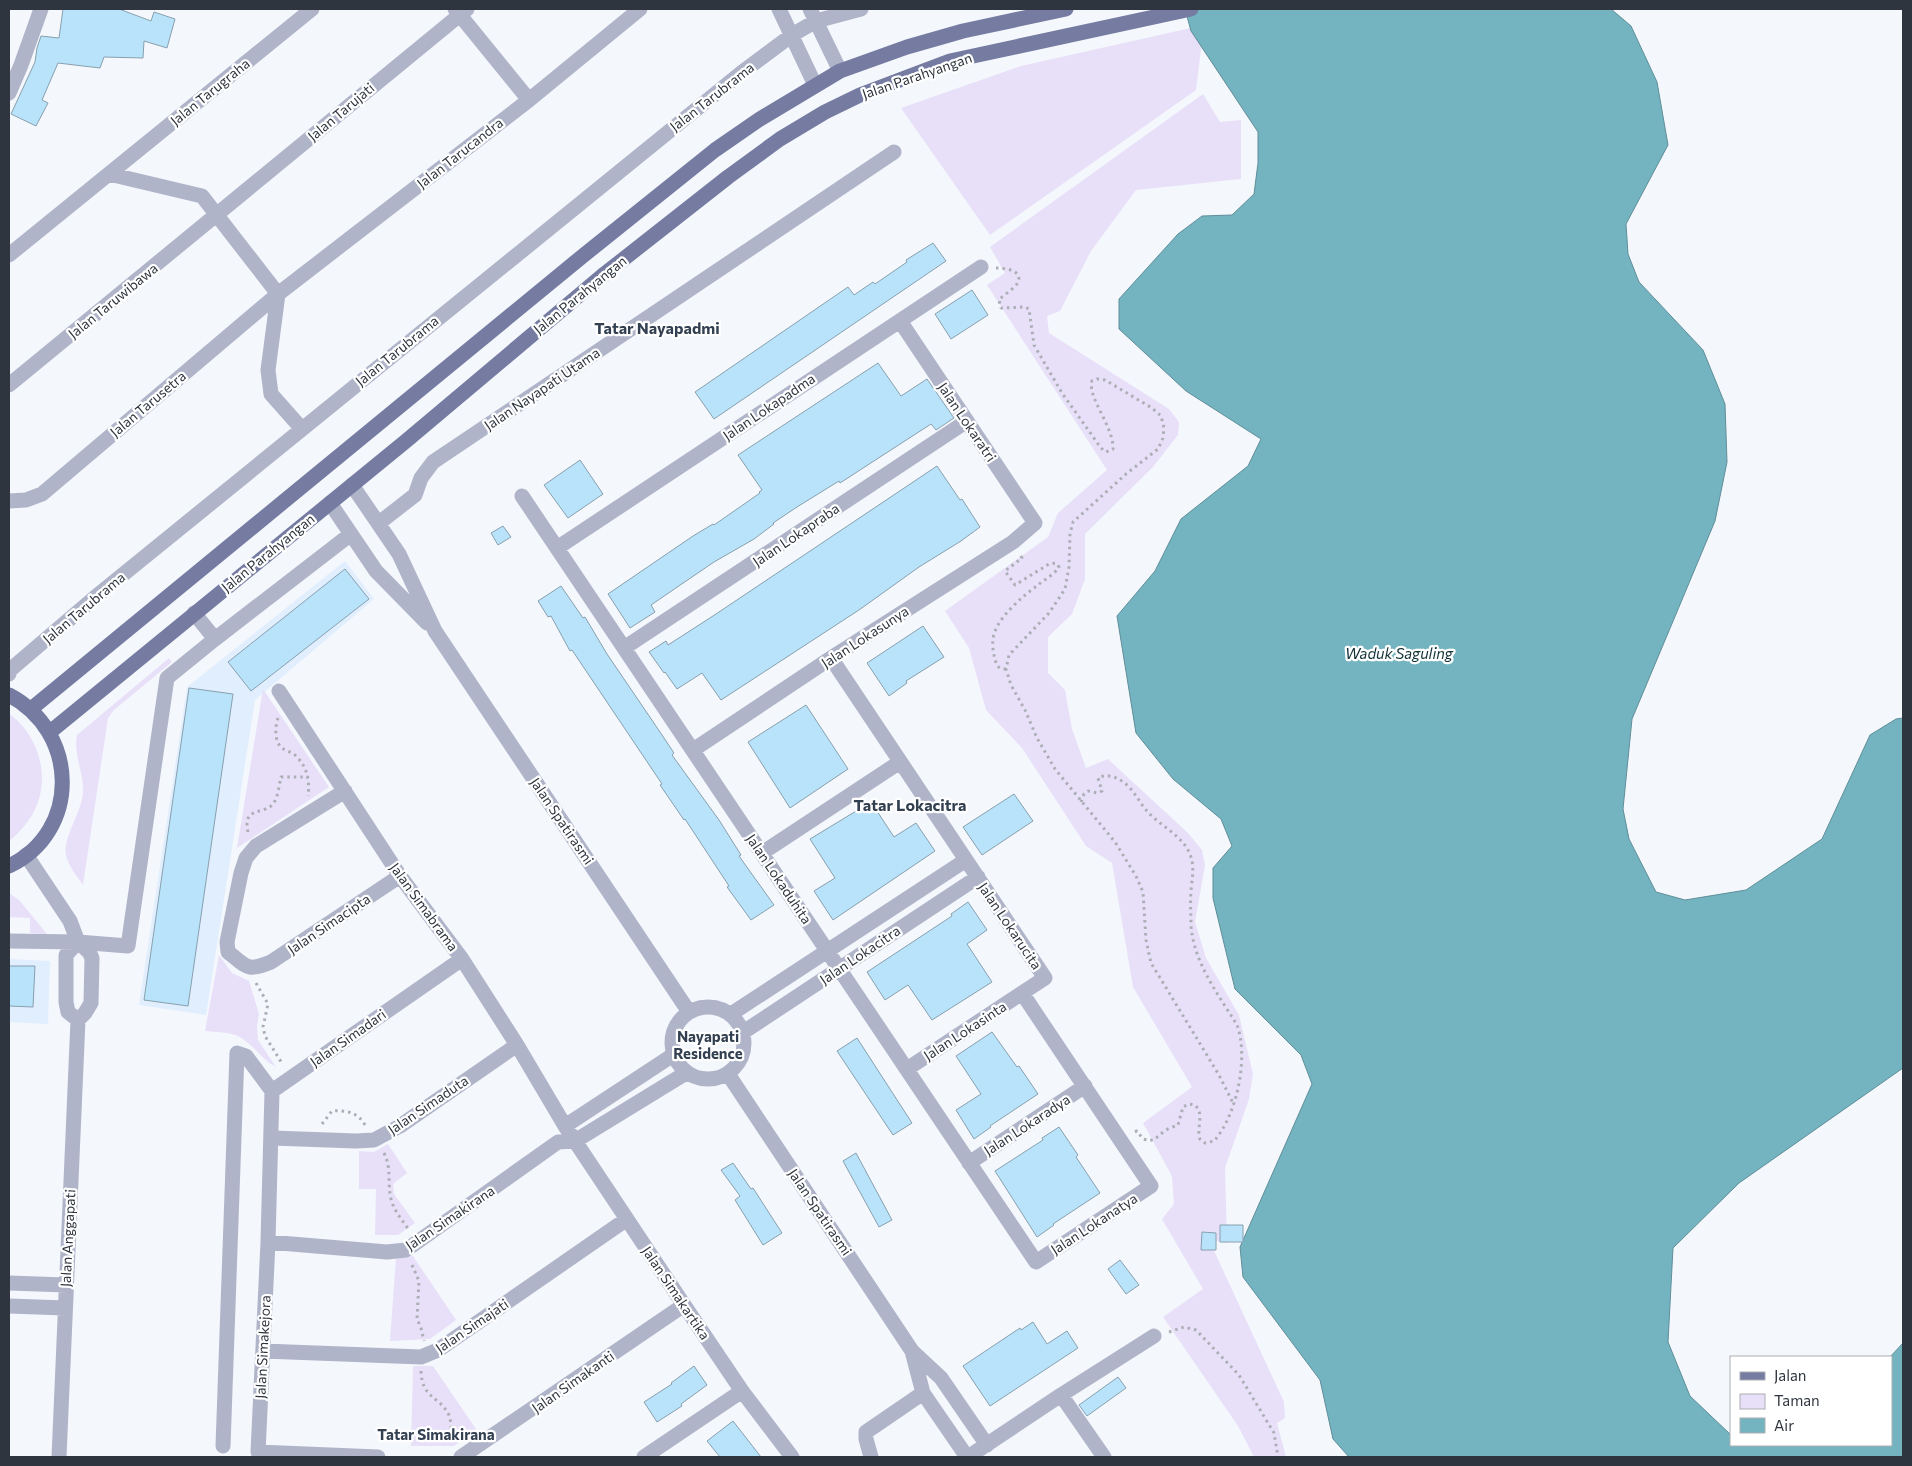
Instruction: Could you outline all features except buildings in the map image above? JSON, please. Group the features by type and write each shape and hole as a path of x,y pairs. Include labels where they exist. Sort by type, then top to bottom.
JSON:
{"main road":[{"name":"Jalan Parahyangan","path":"31,709 584,255 715,150 760,119 840,70 906,47 988,25 1066,9"},
{"name":"Jalan Parahyangan","path":"50,732 352,485 602,276 728,177 780,139 825,112 860,95 950,61 1191,9"},
{"path":"584,255 602,276"},
{"path":"9,695 31,709 50,732 62,764 63,781 57,814 49,830 26,855 9,866"}],"street":[{"path":"9,93 22,65 41,9"},
{"name":"Jalan Tarugraha","path":"9,255 312,9"},
{"name":"Jalan Tarucandra","path":"278,294 529,100 640,9"},
{"path":"779,9 815,85"},
{"name":"Jalan Tarubrama","path":"9,674 10,670 99,594 733,79 792,35 813,15 861,9"},
{"path":"461,11 529,100"},
{"name":"Jalan Tarujati","path":"216,216 461,11"},
{"path":"813,15 840,70"},
{"name":"Jalan Nayapati Utama","path":"379,523 415,495 421,478 433,462 894,152"},
{"path":"109,174 202,196 278,294 268,370 271,394 302,429"},
{"name":"Jalan Taruwibawa","path":"9,385 216,216"},
{"name":"Jalan Lokapadma","path":"557,548 982,267"},
{"name":"Jalan Tarusetra","path":"10,501 26,500 42,494 278,294"},
{"name":"Jalan Lokaratri","path":"900,321 1035,523"},
{"name":"Jalan Lokapraba","path":"624,648 967,421"},
{"name":"Jalan Spatirasmi","path":"352,485 399,554 435,631 689,1012"},
{"name":"Jalan Lokaduhita","path":"522,496 1036,1262"},
{"name":"Jalan Spatirasmi","path":"330,503 376,571 435,631"},
{"name":"Jalan Lokasunya","path":"693,750 831,658 1013,542 1035,523"},
{"path":"9,941 78,942 128,946 167,678 214,639 351,534"},
{"path":"194,613 214,639"},
{"name":"Jalan Lokarucita","path":"831,658 1045,978 1022,993"},
{"name":"Jalan Simabrama","path":"282,697 400,876 462,959 565,1126"},
{"path":"762,853 900,762"},
{"path":"256,968 247,966 228,952 227,942 241,873 246,858 256,846 344,791"},
{"path":"26,855 70,921 78,942 92,958 91,1003 78,1020 68,1012 66,1002 66,956 78,942"},
{"name":"Jalan Lokacitra","path":"731,1014 966,860"},
{"name":"Jalan Simacipta","path":"256,968 271,962 400,876"},
{"name":"Jalan Lokacitra","path":"742,1033 978,878"},
{"name":"Jalan Simadari","path":"272,1091 462,959"},
{"path":"1022,993 1121,1141"},
{"name":"Jalan Lokasinta","path":"907,1070 1022,993"},
{"path":"711,1007 731,1014 739,1024 744,1043 743,1052 740,1060 728,1074 707,1080 696,1078 686,1073 678,1065 673,1056 672,1036 678,1022 689,1012 711,1007"},
{"name":"Jalan Anggapati","path":"59,1457 78,1020"},
{"name":"Jalan Simaduta","path":"272,1138 374,1140 400,1126 516,1045"},
{"path":"223,1446 237,1053 246,1056 272,1091 272,1138"},
{"path":"673,1056 565,1126 558,1142 574,1141 686,1073"},
{"name":"Jalan Spatirasmi","path":"728,1074 912,1351 941,1378 987,1444"},
{"name":"Jalan Lokaradya","path":"969,1163 1085,1086"},
{"name":"Jalan Simakartika","path":"565,1126 742,1391 792,1457"},
{"name":"Jalan Simakejora","path":"272,1138 258,1452 378,1457"},
{"name":"Jalan Lokanatya","path":"1036,1262 1151,1186 1121,1141"},
{"name":"Jalan Simakirana","path":"268,1242 387,1252 406,1250 558,1142"},
{"name":"Jalan Simajati","path":"263,1351 421,1357 438,1350 627,1220"},
{"path":"9,1283 66,1285"},
{"name":"Jalan Simakanti","path":"461,1457 467,1455 684,1305"},
{"path":"9,1306 65,1308"},
{"path":"968,1457 1154,1336"},
{"name":"Jalan Spatirasmi","path":"912,1351 923,1393 968,1457"},
{"path":"644,1457 742,1391"},
{"path":"871,1457 866,1432 923,1393"},
{"path":"1061,1395 1104,1457"}],"path":[{"path":"982,267 1010,270 1017,274 1018,283 999,300 1001,308 1025,307 1029,309 1034,345 1062,393 1101,448 1106,452 1113,449 1113,442 1106,420 1091,391 1092,381 1097,379 1105,380 1152,408 1161,416 1164,428 1163,438 1158,449 1126,474 1073,522 1070,534 1069,567 1065,589 1053,608 1009,655 1006,668 1011,686 1055,769 1115,842 1136,876 1143,892 1146,940 1151,963 1220,1075 1234,1105"},
{"path":"1006,668 1002,669 997,666 993,653 993,637 1000,621 1029,591 1055,573 1058,567 1056,564 1049,564 1014,585 1005,571 1022,558 1013,542"},
{"path":"282,697 275,727 277,738 282,748 295,754 305,766 309,789 306,815"},
{"path":"1081,802 1084,794 1088,791 1098,793 1102,791 1098,778 1102,776 1121,780 1133,791 1148,812 1178,838 1189,851 1194,864 1191,908 1194,945 1202,966 1237,1024 1241,1034 1243,1063 1234,1105 1214,1141 1205,1143 1200,1139 1197,1131 1201,1115 1199,1108 1189,1104 1183,1107 1178,1125 1163,1132 1158,1138 1150,1141 1143,1139 1137,1131 1121,1141"},
{"path":"256,846 246,826 249,817 255,811 269,808 275,803 282,778 308,777"},
{"path":"256,968 254,979 268,1004 263,1027 264,1036 291,1078"},
{"path":"313,1140 327,1115 332,1110 344,1110 361,1117 374,1140 385,1154 390,1168 391,1200 396,1212 418,1243"},
{"path":"1154,1336 1184,1327 1196,1330 1239,1375 1274,1433 1278,1457"}],"shaded area":[{"path":"345,561 374,599 255,700 206,1015 139,1005 187,687"},
{"path":"9,959 50,961 48,1024 9,1022"}],"green space":[{"path":"1204,25 1196,90 990,235 901,108 1021,66"},
{"path":"1203,94 1220,122 1241,120 1241,179 1136,190 1091,251 1060,311 1047,316 1049,333 1169,409 1179,422 1178,435 1153,467 1085,534 1085,579 1072,614 1048,637 1048,673 1065,690 1072,729 1086,768 1108,759 1188,833 1202,850 1205,865 1195,922 1206,958 1239,1015 1253,1074 1249,1099 1225,1168 1227,1243 1209,1240 1284,1402 1285,1418 1277,1423 1286,1457 1254,1457 1238,1426 1163,1317 1203,1289 1162,1219 1174,1204 1172,1176 1143,1123 1192,1087 1133,987 1112,863 1086,846 1022,748 986,710 969,648 945,611 1048,537 1058,513 1107,470 987,285 1005,273 990,247"},
{"path":"169,658 172,662 114,710 108,718 83,885 73,871 66,855 69,833 82,800 83,792 76,749 77,735"},
{"path":"263,689 329,787 237,848"},
{"path":"9,714 24,728 34,744 42,771 42,784 40,797 35,809 20,831 9,841"},
{"path":"9,893 19,900 47,934 30,933 30,918 9,917"},
{"path":"219,955 232,973 249,981 259,1014 257,1026 258,1040 276,1067 238,1036 205,1031"},
{"path":"388,1144 407,1173 393,1184 394,1194 415,1223 398,1235 375,1235 376,1189 359,1189 359,1151 374,1152"},
{"path":"413,1256 456,1320 430,1339 390,1341 396,1258"},
{"path":"413,1366 433,1366 476,1429 454,1446 411,1446"}],"water":[{"name":"Waduk Saguling","path":"1185,9 1611,9 1631,26 1657,82 1668,145 1626,224 1628,254 1639,282 1703,350 1725,404 1727,462 1715,521 1632,719 1623,809 1629,839 1656,892 1685,900 1746,890 1822,839 1870,735 1896,719 1903,718 1903,1068 1739,1183 1673,1248 1668,1342 1690,1396 1730,1434 1730,1446 1892,1446 1891,1356 1903,1343 1903,1457 1349,1457 1333,1439 1320,1380 1243,1277 1240,1247 1312,1084 1301,1055 1235,989 1213,898 1213,868 1232,846 1221,819 1173,779 1136,733 1117,616 1155,571 1181,519 1248,466 1261,439 1186,391 1119,329 1119,299 1178,234 1202,216 1232,215 1254,194 1258,163 1258,132 1191,31"}],"district":[{"name":"Tatar Nayapadmi","path":"657,328"},
{"name":"Tatar Lokacitra","path":"910,805"},
{"name":"Nayapati Residence","path":"708,1046"},
{"name":"Tatar Simakirana","path":"436,1435"}]}
